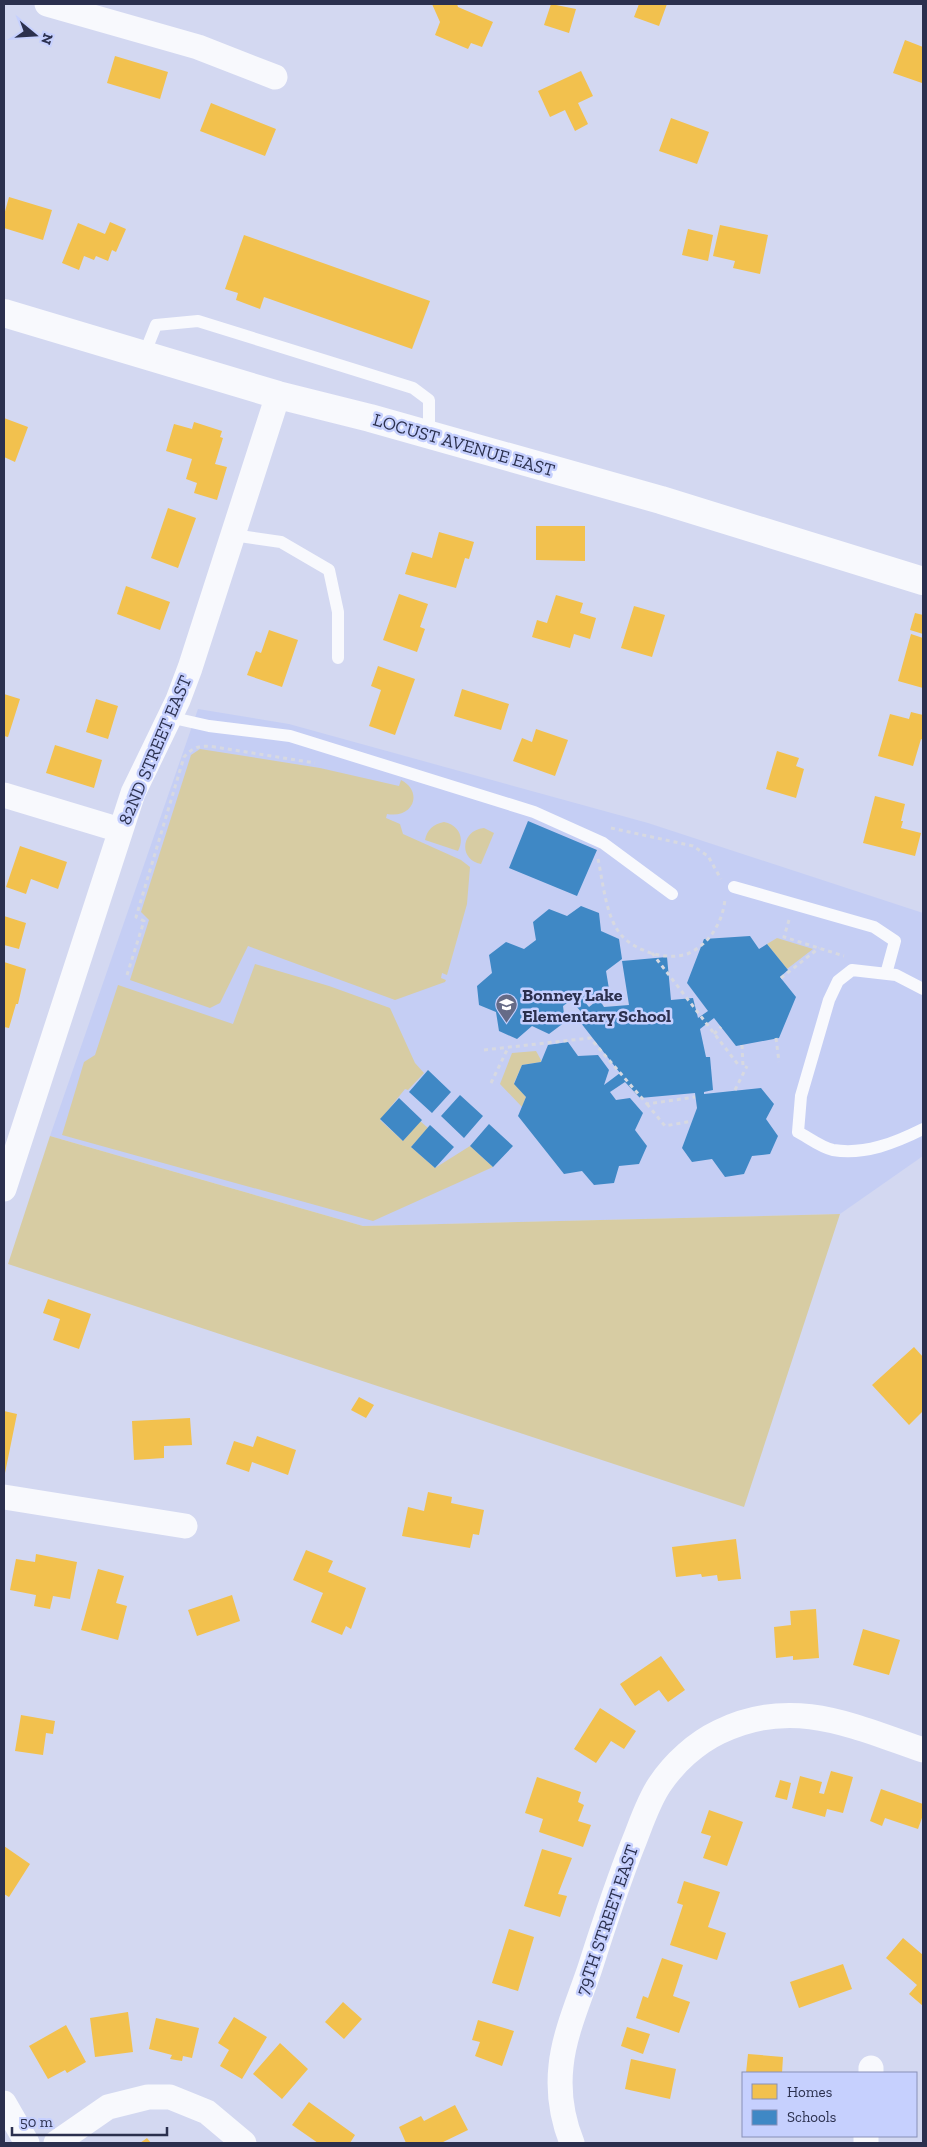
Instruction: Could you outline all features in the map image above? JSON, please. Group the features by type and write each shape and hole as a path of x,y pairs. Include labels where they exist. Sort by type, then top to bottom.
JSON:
{"street":[{"path":"47,4 183,42 275,77"},
{"name":"LOCUST AVENUE EAST","path":"4,312 278,395 661,500 923,581"},
{"name":"82ND STREET EAST","path":"4,1189 14,1127 133,793 190,668 278,395"},
{"path":"4,795 120,830"},
{"path":"4,1497 184,1526"},
{"name":"79TH STREET EAST","path":"572,2143 564,2123 560,2100 561,2064 572,2022 620,1876 641,1824 660,1784 690,1750 725,1730 760,1718 787,1714 830,1720 923,1750"},
{"path":"56,2143 108,2107 148,2097 162,2097 170,2098 207,2112 244,2143"},
{"path":"4,2103 27,2143"}],"lane":[{"path":"144,355 156,325 198,321 413,388 429,400 429,435"},
{"path":"233,535 281,542 329,570 338,612 338,658"},
{"path":"169,717 209,726 290,736 534,812 603,843 672,894"},
{"path":"734,887 874,927 895,941 886,974"},
{"path":"923,989 896,975 852,970 838,981 829,1000 801,1096 798,1132 832,1150 867,1151 923,1129"}],"path":[{"path":"127,974 144,921 136,917 184,757 191,748 200,745 318,763"},
{"path":"789,920 784,937 851,958"},
{"path":"781,978 819,948"},
{"path":"651,953 714,1034 743,1067"},
{"path":"714,1034 721,1027"},
{"path":"484,1050 590,1038 665,1126 692,1120"},
{"path":"776,1038 779,1062"},
{"path":"735,1090 743,1067 742,1045"},
{"path":"491,1083 508,1048"},
{"path":"647,1104 695,1097"}],"shaded area":[{"name":"Bonney Lake Elementary School","path":"198,709 289,724 648,823 923,913 923,1156 840,1214 363,1226 50,1136"},
{"path":"200,749 320,768 399,786 401,780 408,785 414,797 409,809 396,814 387,814 386,818 400,824 403,834 461,860 470,867 467,904 447,975 442,973 441,978 446,980 445,982 395,1000 248,946 220,1003 210,1008 130,980 149,920 141,912 191,755"},
{"path":"444,822 454,826 461,837 458,851 425,840 431,828"},
{"path":"484,828 494,833 481,864 469,857 465,845 471,834 476,830"},
{"path":"777,938 813,949 787,969 767,944"},
{"path":"255,964 329,986 390,1008 415,1063 424,1073 408,1090 405,1089 380,1120 403,1141 420,1121 428,1128 411,1147 435,1168 470,1146 493,1167 373,1221 62,1135 84,1062 95,1055 118,985 233,1024"},
{"path":"536,1051 541,1062 522,1065 514,1083 526,1097 522,1107 500,1084 512,1053"},
{"path":"50,1136 363,1226 840,1214 744,1507 8,1264"}],"building: Homes":[{"path":"432,4 457,4 458,7 493,22 482,47 471,43 468,49 435,35 440,22"},
{"path":"551,4 576,9 569,33 544,25"},
{"path":"639,4 667,4 659,26 634,17"},
{"path":"905,40 923,47 922,83 893,73"},
{"path":"115,56 168,72 160,99 107,83"},
{"path":"581,71 593,96 578,103 588,124 575,131 565,110 550,117 538,91"},
{"path":"211,103 276,129 265,156 200,131"},
{"path":"671,118 709,132 697,164 659,151"},
{"path":"9,197 52,210 43,240 4,228 4,215"},
{"path":"110,222 126,229 116,252 112,250 108,261 96,256 94,260 84,256 79,270 62,263 78,223 105,234"},
{"path":"720,225 768,235 760,274 733,268 735,261 713,256"},
{"path":"688,229 713,235 708,261 682,255"},
{"path":"244,235 430,301 412,349 264,297 260,309 236,300 238,293 225,289"},
{"path":"4,418 28,427 15,462 4,457"},
{"path":"194,422 222,431 220,437 223,438 215,464 227,467 217,500 194,493 197,483 186,479 192,459 166,451 174,424 192,429"},
{"path":"168,508 196,518 178,568 151,558"},
{"path":"536,526 585,526 585,561 536,560"},
{"path":"439,532 474,542 469,559 465,558 456,588 405,574 412,552 432,558"},
{"path":"126,586 170,602 160,630 117,614"},
{"path":"399,594 428,604 420,627 425,629 417,652 383,640"},
{"path":"556,595 583,603 580,613 596,618 590,639 574,634 570,648 532,637 537,620 547,623"},
{"path":"634,606 665,615 652,657 621,648"},
{"path":"915,613 923,615 923,634 910,630"},
{"path":"269,630 298,640 282,687 247,675 256,651 261,653"},
{"path":"911,634 923,638 923,688 898,681"},
{"path":"378,666 415,679 395,735 369,726 381,690 371,686"},
{"path":"462,689 509,704 501,730 454,716"},
{"path":"4,694 20,699 8,737 4,736"},
{"path":"96,699 118,706 108,739 86,732"},
{"path":"911,712 923,715 923,740 921,739 913,766 878,756 890,714 909,719"},
{"path":"536,729 568,740 555,776 513,761 522,738 532,742"},
{"path":"55,745 102,760 94,788 46,773"},
{"path":"777,751 799,758 796,766 804,769 796,798 766,789"},
{"path":"875,796 905,804 901,828 921,833 915,856 863,843"},
{"path":"20,846 67,862 58,889 31,879 26,894 6,887"},
{"path":"4,916 26,923 19,949 4,945"},
{"path":"4,962 26,969 18,1004 16,1004 9,1028 4,1027"},
{"path":"48,1299 91,1314 79,1349 53,1340 60,1319 43,1313"},
{"path":"914,1347 923,1357 923,1411 909,1425 872,1385"},
{"path":"359,1397 374,1405 366,1418 351,1410"},
{"path":"4,1411 17,1414 5,1473 4,1473"},
{"path":"190,1418 192,1445 164,1446 164,1458 134,1460 132,1421"},
{"path":"257,1436 296,1450 288,1475 252,1462 249,1472 226,1464 234,1441 253,1447"},
{"path":"428,1492 452,1497 451,1503 484,1510 479,1535 473,1534 470,1548 402,1536 408,1507 424,1511"},
{"path":"736,1539 741,1579 718,1581 717,1575 702,1577 701,1574 676,1577 672,1547"},
{"path":"306,1550 333,1561 328,1572 366,1588 351,1629 346,1626 342,1635 311,1622 323,1593 293,1580"},
{"path":"36,1554 77,1562 70,1599 53,1596 50,1609 34,1606 36,1595 10,1590 16,1559 35,1562"},
{"path":"98,1569 124,1576 116,1603 127,1606 118,1640 81,1630"},
{"path":"232,1595 240,1621 197,1636 188,1610"},
{"path":"816,1609 819,1658 793,1660 793,1656 776,1658 774,1627 791,1625 790,1611"},
{"path":"863,1629 900,1640 889,1675 853,1665"},
{"path":"661,1656 685,1690 668,1702 659,1690 635,1706 620,1684"},
{"path":"600,1708 636,1731 624,1749 611,1741 596,1763 574,1749"},
{"path":"21,1715 55,1721 53,1734 46,1733 43,1755 15,1751"},
{"path":"831,1771 853,1777 843,1813 827,1809 825,1817 792,1808 800,1776 822,1782 819,1793 824,1794"},
{"path":"537,1777 581,1792 578,1802 584,1805 578,1821 591,1825 583,1847 539,1832 543,1819 525,1813"},
{"path":"780,1780 791,1783 787,1800 775,1797"},
{"path":"881,1789 923,1804 923,1815 918,1829 885,1818 882,1826 870,1821"},
{"path":"709,1810 743,1822 727,1866 703,1858 711,1836 701,1833"},
{"path":"4,1846 30,1864 9,1897 4,1894"},
{"path":"542,1849 572,1858 558,1894 567,1896 560,1917 524,1906"},
{"path":"684,1881 720,1892 708,1927 726,1933 717,1960 670,1945 683,1905 677,1903"},
{"path":"509,1929 534,1937 518,1991 492,1983"},
{"path":"903,1938 923,1955 923,2006 909,1994 917,1985 886,1958"},
{"path":"662,1958 683,1965 673,1996 690,2002 679,2033 636,2018 643,1996 648,1998"},
{"path":"843,1964 852,1989 799,2008 790,1982"},
{"path":"343,2002 362,2019 344,2039 325,2022"},
{"path":"128,2012 133,2052 95,2057 90,2018"},
{"path":"234,2017 267,2037 242,2079 220,2066 229,2050 218,2043"},
{"path":"156,2018 199,2028 192,2058 183,2056 182,2061 170,2059 172,2055 149,2049"},
{"path":"478,2020 514,2031 502,2066 475,2056 480,2042 472,2040"},
{"path":"66,2025 86,2062 67,2073 65,2070 48,2079 29,2046"},
{"path":"627,2027 650,2034 643,2054 621,2046"},
{"path":"280,2043 308,2069 282,2099 253,2074"},
{"path":"748,2054 783,2057 782,2072 746,2072"},
{"path":"631,2059 676,2069 670,2099 625,2089"},
{"path":"309,2102 355,2135 350,2143 318,2143 292,2125"},
{"path":"455,2105 468,2130 441,2143 406,2143 399,2127 421,2116 424,2121"},
{"path":"147,2138 151,2143 140,2143"}],"building: Schools":[{"path":"528,821 597,850 577,896 509,868"},
{"path":"581,906 599,913 601,931 619,939 622,959 606,971 609,989 593,1002 580,996 589,1007 599,999 604,1007 629,1005 622,961 667,957 671,1000 693,998 698,1018 708,1011 687,983 704,939 750,936 759,949 767,944 788,970 780,977 796,997 779,1038 736,1046 714,1018 700,1029 706,1057 710,1057 713,1090 704,1092 704,1094 761,1088 774,1104 766,1119 778,1136 770,1154 752,1156 744,1174 725,1177 712,1159 692,1162 682,1148 697,1108 695,1093 640,1098 625,1082 610,1092 616,1100 630,1098 643,1113 635,1130 647,1146 639,1164 619,1166 614,1183 594,1185 582,1171 564,1174 518,1116 526,1097 514,1084 522,1065 541,1062 548,1045 568,1042 578,1056 598,1055 609,1070 604,1085 620,1073 577,1018 582,1013 571,1000 563,1006 565,1022 549,1034 532,1026 517,1039 499,1031 496,1012 479,1005 477,986 492,973 489,955 506,942 524,949 536,940 533,922 549,909 567,916"},
{"path":"428,1070 451,1092 432,1113 409,1092"},
{"path":"460,1095 483,1116 464,1138 441,1116"},
{"path":"399,1098 422,1120 403,1141 380,1119"},
{"path":"489,1124 513,1146 493,1167 470,1146"},
{"path":"430,1125 454,1147 435,1168 411,1147"}],"place":[{"name":"Bonney Lake Elementary School","path":"506,1024"}]}
